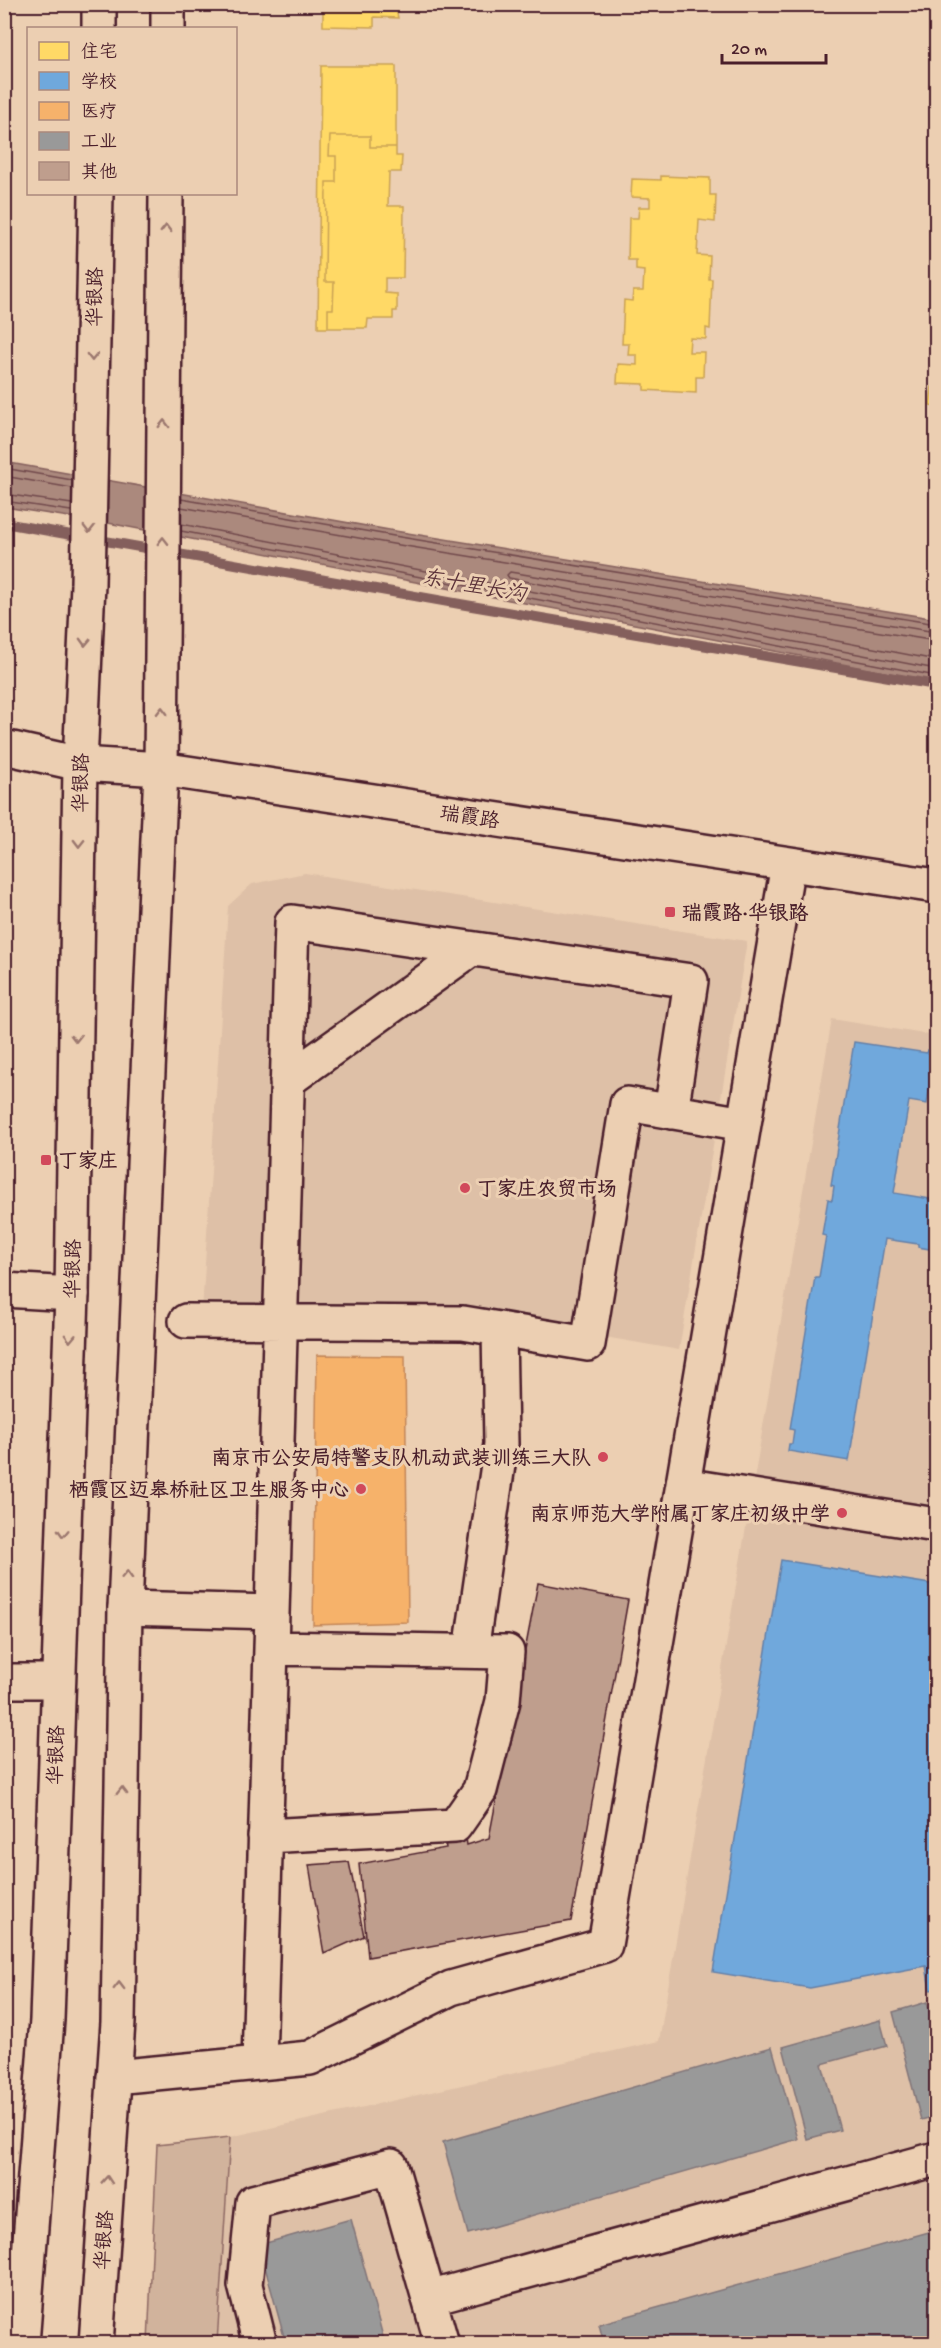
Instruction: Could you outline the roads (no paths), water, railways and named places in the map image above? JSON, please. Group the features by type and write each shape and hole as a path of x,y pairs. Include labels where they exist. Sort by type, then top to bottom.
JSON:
{"main road":[{"path":"99,4 99,27"},
{"path":"168,4 168,27"},
{"name":"华银路","path":"22,2343 47,2020 72,1294 80,764 88,584 96,195"},
{"name":"华银路","path":"96,2343 118,2010 125,1608 161,769 166,195"},
{"name":"瑞霞路","path":"4,747 80,764 161,769 936,886"},
{"path":"114,2077 310,2058 452,1988 605,1945 788,864"},
{"path":"259,2063 292,922 691,981 671,1112"},
{"path":"287,1081 471,949"},
{"path":"186,1321 463,1323 588,1344 627,1104 744,1124"},
{"path":"4,1290 72,1294"},
{"path":"471,1652 501,1444 499,1329"},
{"path":"683,1485 936,1525"},
{"path":"125,1608 272,1612"},
{"path":"266,1836 455,1826 480,1790 503,1701 507,1652 271,1648"},
{"path":"4,1681 58,1681"},
{"path":"429,2298 936,2159"},
{"path":"260,2343 245,2285 253,2202 391,2166 442,2343"}],"water":[{"path":"4,462 395,531 936,619 936,682 108,523 5,507"}],"waterway":[{"name":"东十里长沟","path":"4,523 936,685"}],"place":[{"name":"瑞霞路·华银路","path":"670,912"},
{"name":"丁家庄","path":"46,1160"},
{"name":"丁家庄农贸市场","path":"465,1188"},
{"name":"南京市公安局特警支队机动武装训练三大队","path":"603,1457"},
{"name":"栖霞区迈皋桥社区卫生服务中心","path":"361,1489"},
{"name":"南京师范大学附属丁家庄初级中学","path":"842,1513"}]}
